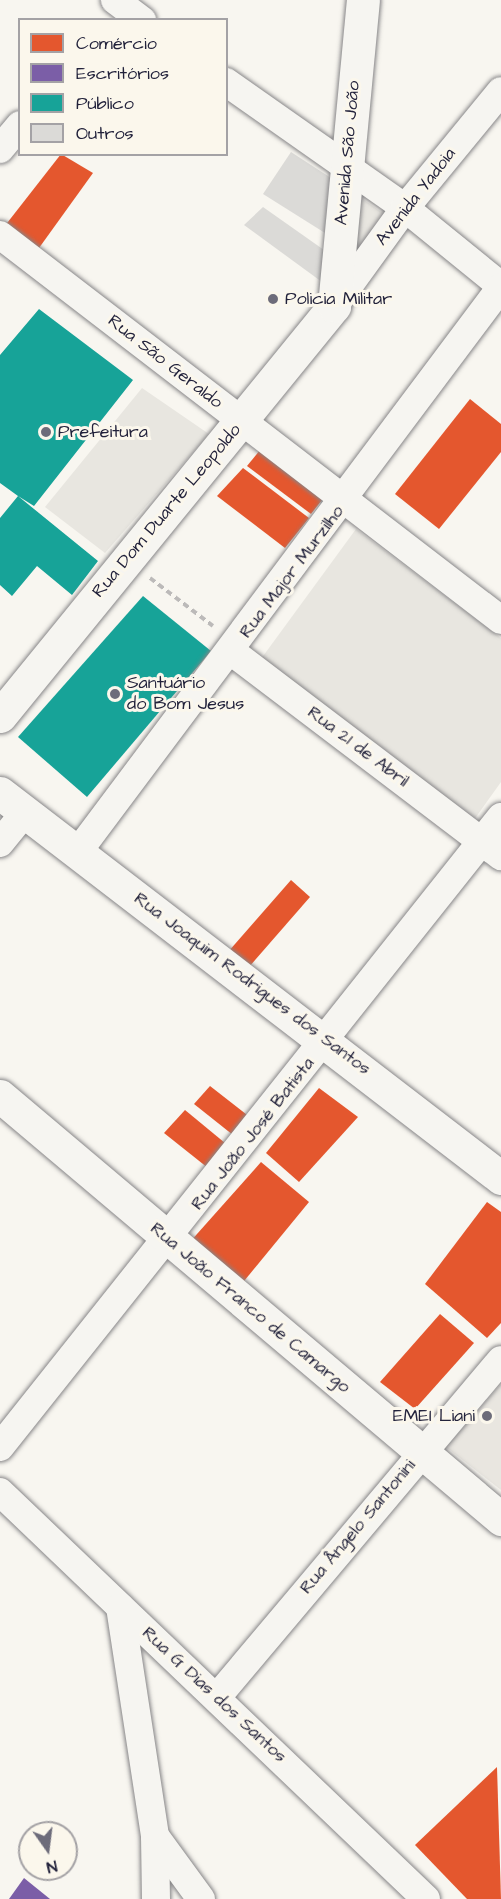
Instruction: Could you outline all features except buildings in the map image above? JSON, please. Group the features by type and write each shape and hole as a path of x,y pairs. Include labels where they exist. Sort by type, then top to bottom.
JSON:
{"street":[{"name":"Avenida São João","path":"334,306 363,0"},
{"path":"114,5 138,18"},
{"path":"228,83 347,171 405,208 501,286"},
{"name":"Avenida Yadoia","path":"334,306 405,208 501,91"},
{"path":"0,149 18,127"},
{"name":"Rua São Geraldo","path":"0,235 501,620"},
{"name":"Rua Major Murzilho","path":"77,853 235,648 501,286"},
{"name":"Rua Dom Duarte Leopoldo","path":"0,716 125,559 242,421 334,306"},
{"name":"Rua 21 de Abril","path":"235,648 492,849"},
{"path":"0,843 12,803"},
{"name":"Rua Joaquim Rodrigues dos Santos","path":"12,803 328,1040 501,1178"},
{"name":"Rua João José Batista","path":"0,1447 328,1040 492,849 501,817"},
{"name":"Rua João Franco de Camargo","path":"0,1096 168,1241 422,1450 501,1519"},
{"name":"Rua Ângelo Santonini","path":"218,1696 422,1450 501,1360"},
{"name":"Rua G Dias dos Santos","path":"0,1492 120,1607 218,1696 426,1899"},
{"path":"120,1607 155,1836 156,1899"},
{"path":"155,1836 201,1899"}],"path":[{"path":"125,559 235,648"}],"shaded area":[{"path":"357,195 384,214 354,257"},
{"path":"142,388 209,434 105,553 45,507"},
{"path":"356,529 501,638 501,782 466,831 258,663"},
{"name":"EMEI Liani","path":"501,1384 501,1490 446,1447"}],"place":[{"name":"Policia Militar","path":"273,299"},
{"name":"Prefeitura","path":"46,432"},
{"name":"Santuário do Bom Jesus","path":"115,694"},
{"name":"EMEI Liani","path":"487,1416"}]}
